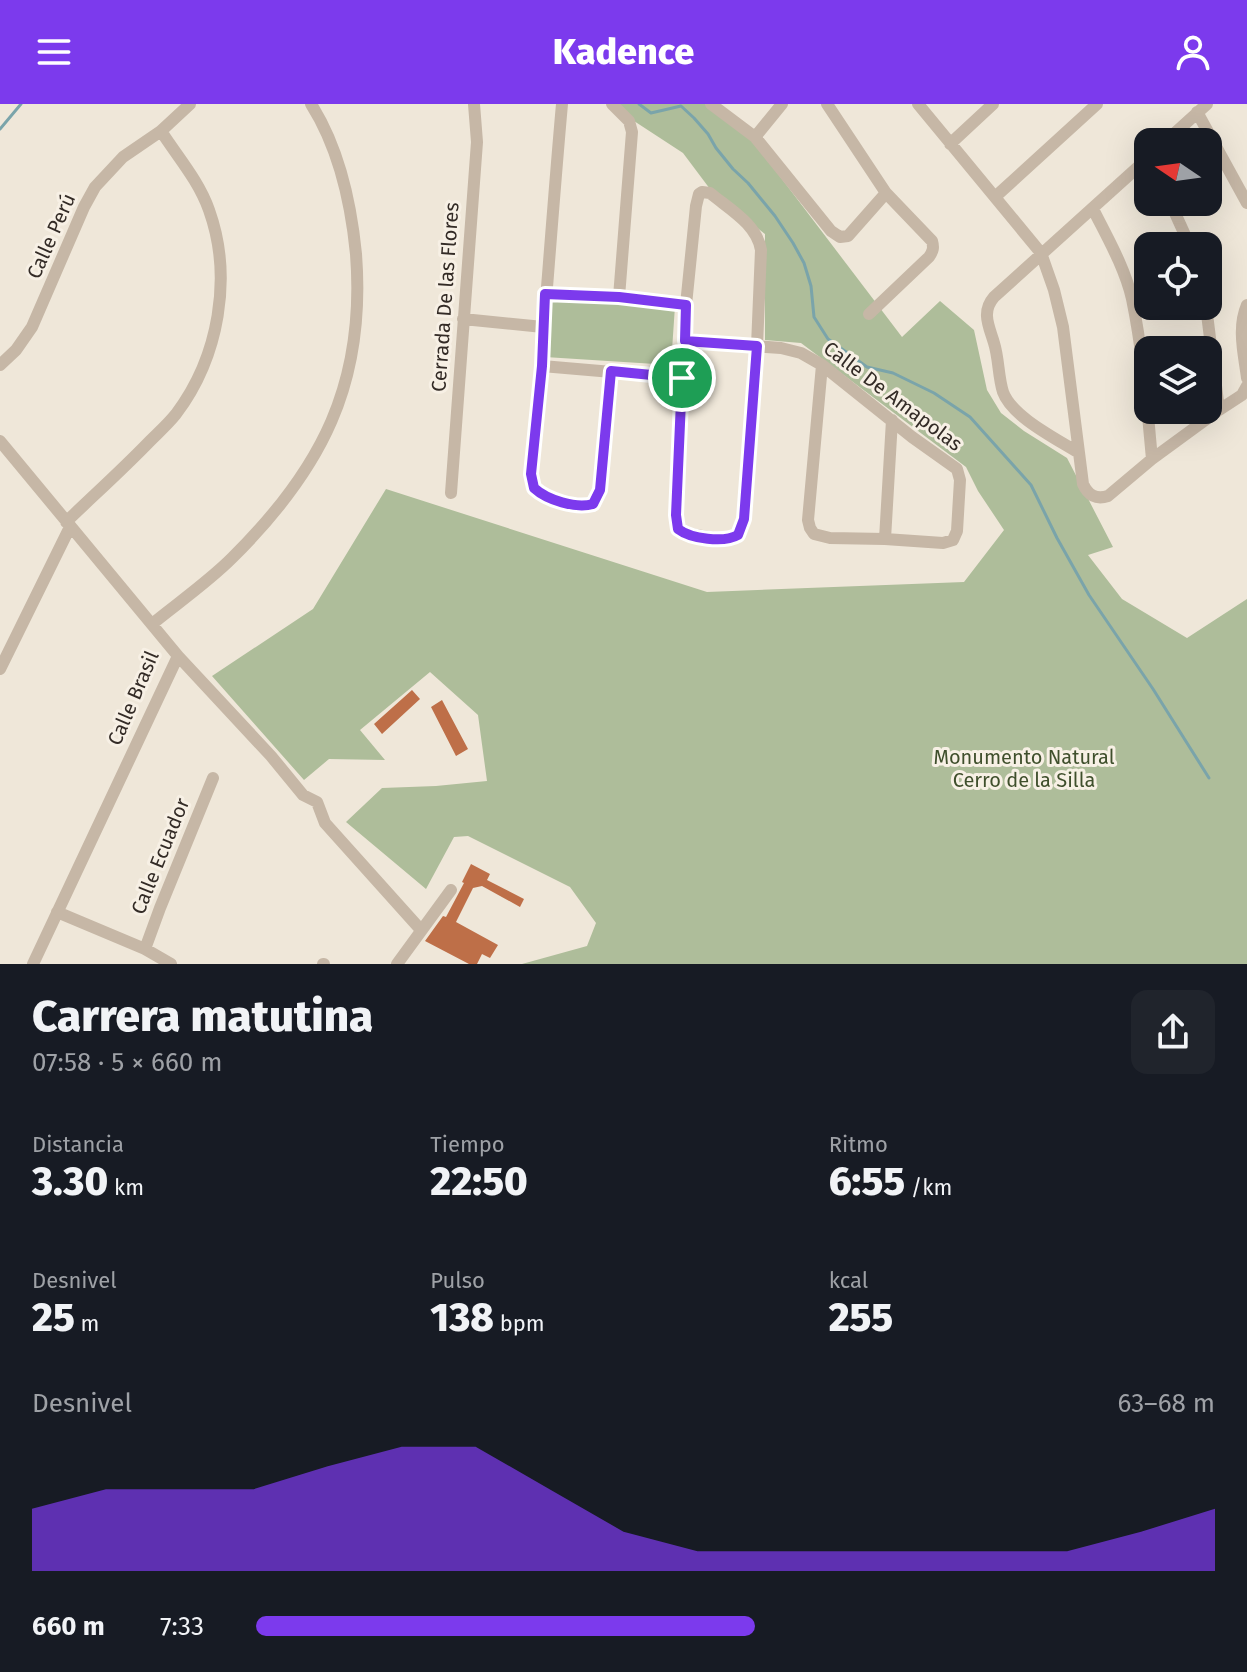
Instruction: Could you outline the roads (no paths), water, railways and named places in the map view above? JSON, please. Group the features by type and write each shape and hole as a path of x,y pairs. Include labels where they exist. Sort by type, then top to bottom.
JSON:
{"street":[{"name":"Calle Perú","path":"0,365 16,350 32,327 95,187 123,157 161,131 190,104"},
{"path":"152,624 230,559 287,496 314,458 343,392 356,321 354,232 336,158 311,104"},
{"name":"Cerrada De las Flores","path":"451,493 477,142 474,104"},
{"path":"562,104 531,474 534,488 540,493 578,506 593,504 600,490 611,371"},
{"path":"612,104 629,121 632,132 619,297"},
{"path":"711,104 755,137 831,231 840,237 848,236 886,193"},
{"path":"755,137 782,104"},
{"path":"827,104 886,193 932,241 933,250 929,257 869,314"},
{"path":"918,104 1041,253 1063,327 1083,484 1087,491 1101,498 1108,496 1200,424"},
{"path":"950,144 993,104"},
{"path":"995,197 1097,104"},
{"path":"1180,128 1202,108 1247,203"},
{"path":"0,669 68,525 175,415 197,380 212,340 221,299 220,263 214,228 202,193 161,131"},
{"path":"1079,453 1022,415 1007,400 986,310 994,297 1134,171"},
{"path":"706,192 754,229 760,241 757,346 744,519 738,535 726,540 691,536 678,529 676,515 686,305 696,206 699,194 706,192"},
{"path":"1093,209 1114,250 1131,297 1152,459"},
{"path":"545,294 619,297 686,305"},
{"path":"1247,305 1241,335 1247,378"},
{"path":"463,319 543,327"},
{"name":"Calle De Amapolas","path":"685,341 781,348 801,353 822,365 957,469 960,480 958,518 953,540 943,543 885,539"},
{"path":"822,365 808,520 814,534 820,537 885,539 892,420"},
{"path":"542,366 682,378"},
{"path":"1222,408 1242,395 1247,386"},
{"name":"Calle Brasil","path":"0,441 178,656 33,964"},
{"path":"178,656 303,795 317,802 325,823 421,930"},
{"name":"Calle Ecuador","path":"145,949 213,778"},
{"path":"397,964 451,890"},
{"path":"57,912 145,949 171,964"}],"waterway":[{"path":"0,129 21,104"},
{"path":"639,104 651,113 681,106 775,216 804,263 811,286 814,317 828,339 867,367 893,373 934,393 970,417 1031,485 1089,595 1209,778"}],"park label":[{"name":"Monumento Natural Cerro de la Silla","path":"1024,768"}]}
